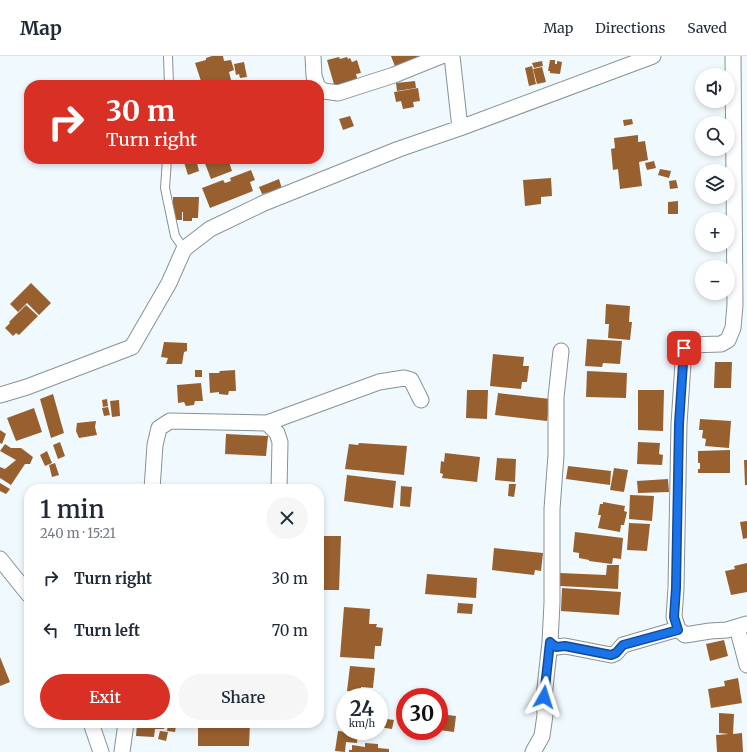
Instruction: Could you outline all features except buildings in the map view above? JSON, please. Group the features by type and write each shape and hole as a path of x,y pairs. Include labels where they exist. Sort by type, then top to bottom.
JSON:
{"street":[{"path":"313,56 315,80"},
{"path":"324,91 338,93 448,56 460,128"},
{"path":"0,395 27,387 132,347 169,283 184,249 210,229 264,203 399,149 460,128 653,56"},
{"path":"733,56 733,328 728,340 721,344 690,345 684,348 679,424 676,588 674,617 678,630 685,635 727,630 742,626 747,665"},
{"path":"534,752 542,736 545,715 544,697 550,642 552,603 552,509 556,455 556,397 561,351"},
{"path":"152,484 155,445 158,434 160,428 170,421 267,423 378,382 404,378 411,380 421,400"},
{"path":"267,423 277,433 280,442 279,484"},
{"path":"0,559 24,589"},
{"path":"550,642 556,647 565,646 611,655 616,653 623,645 678,630"},
{"path":"93,728 100,752"},
{"path":"122,752 125,728"}],"lane":[{"path":"168,56 169,80"},
{"path":"167,164 165,188 174,236 184,249"}],"route":[{"path":"544,697 550,642 556,647 565,646 611,655 616,653 623,645 678,630 674,617 676,588 679,424 684,348"}]}
